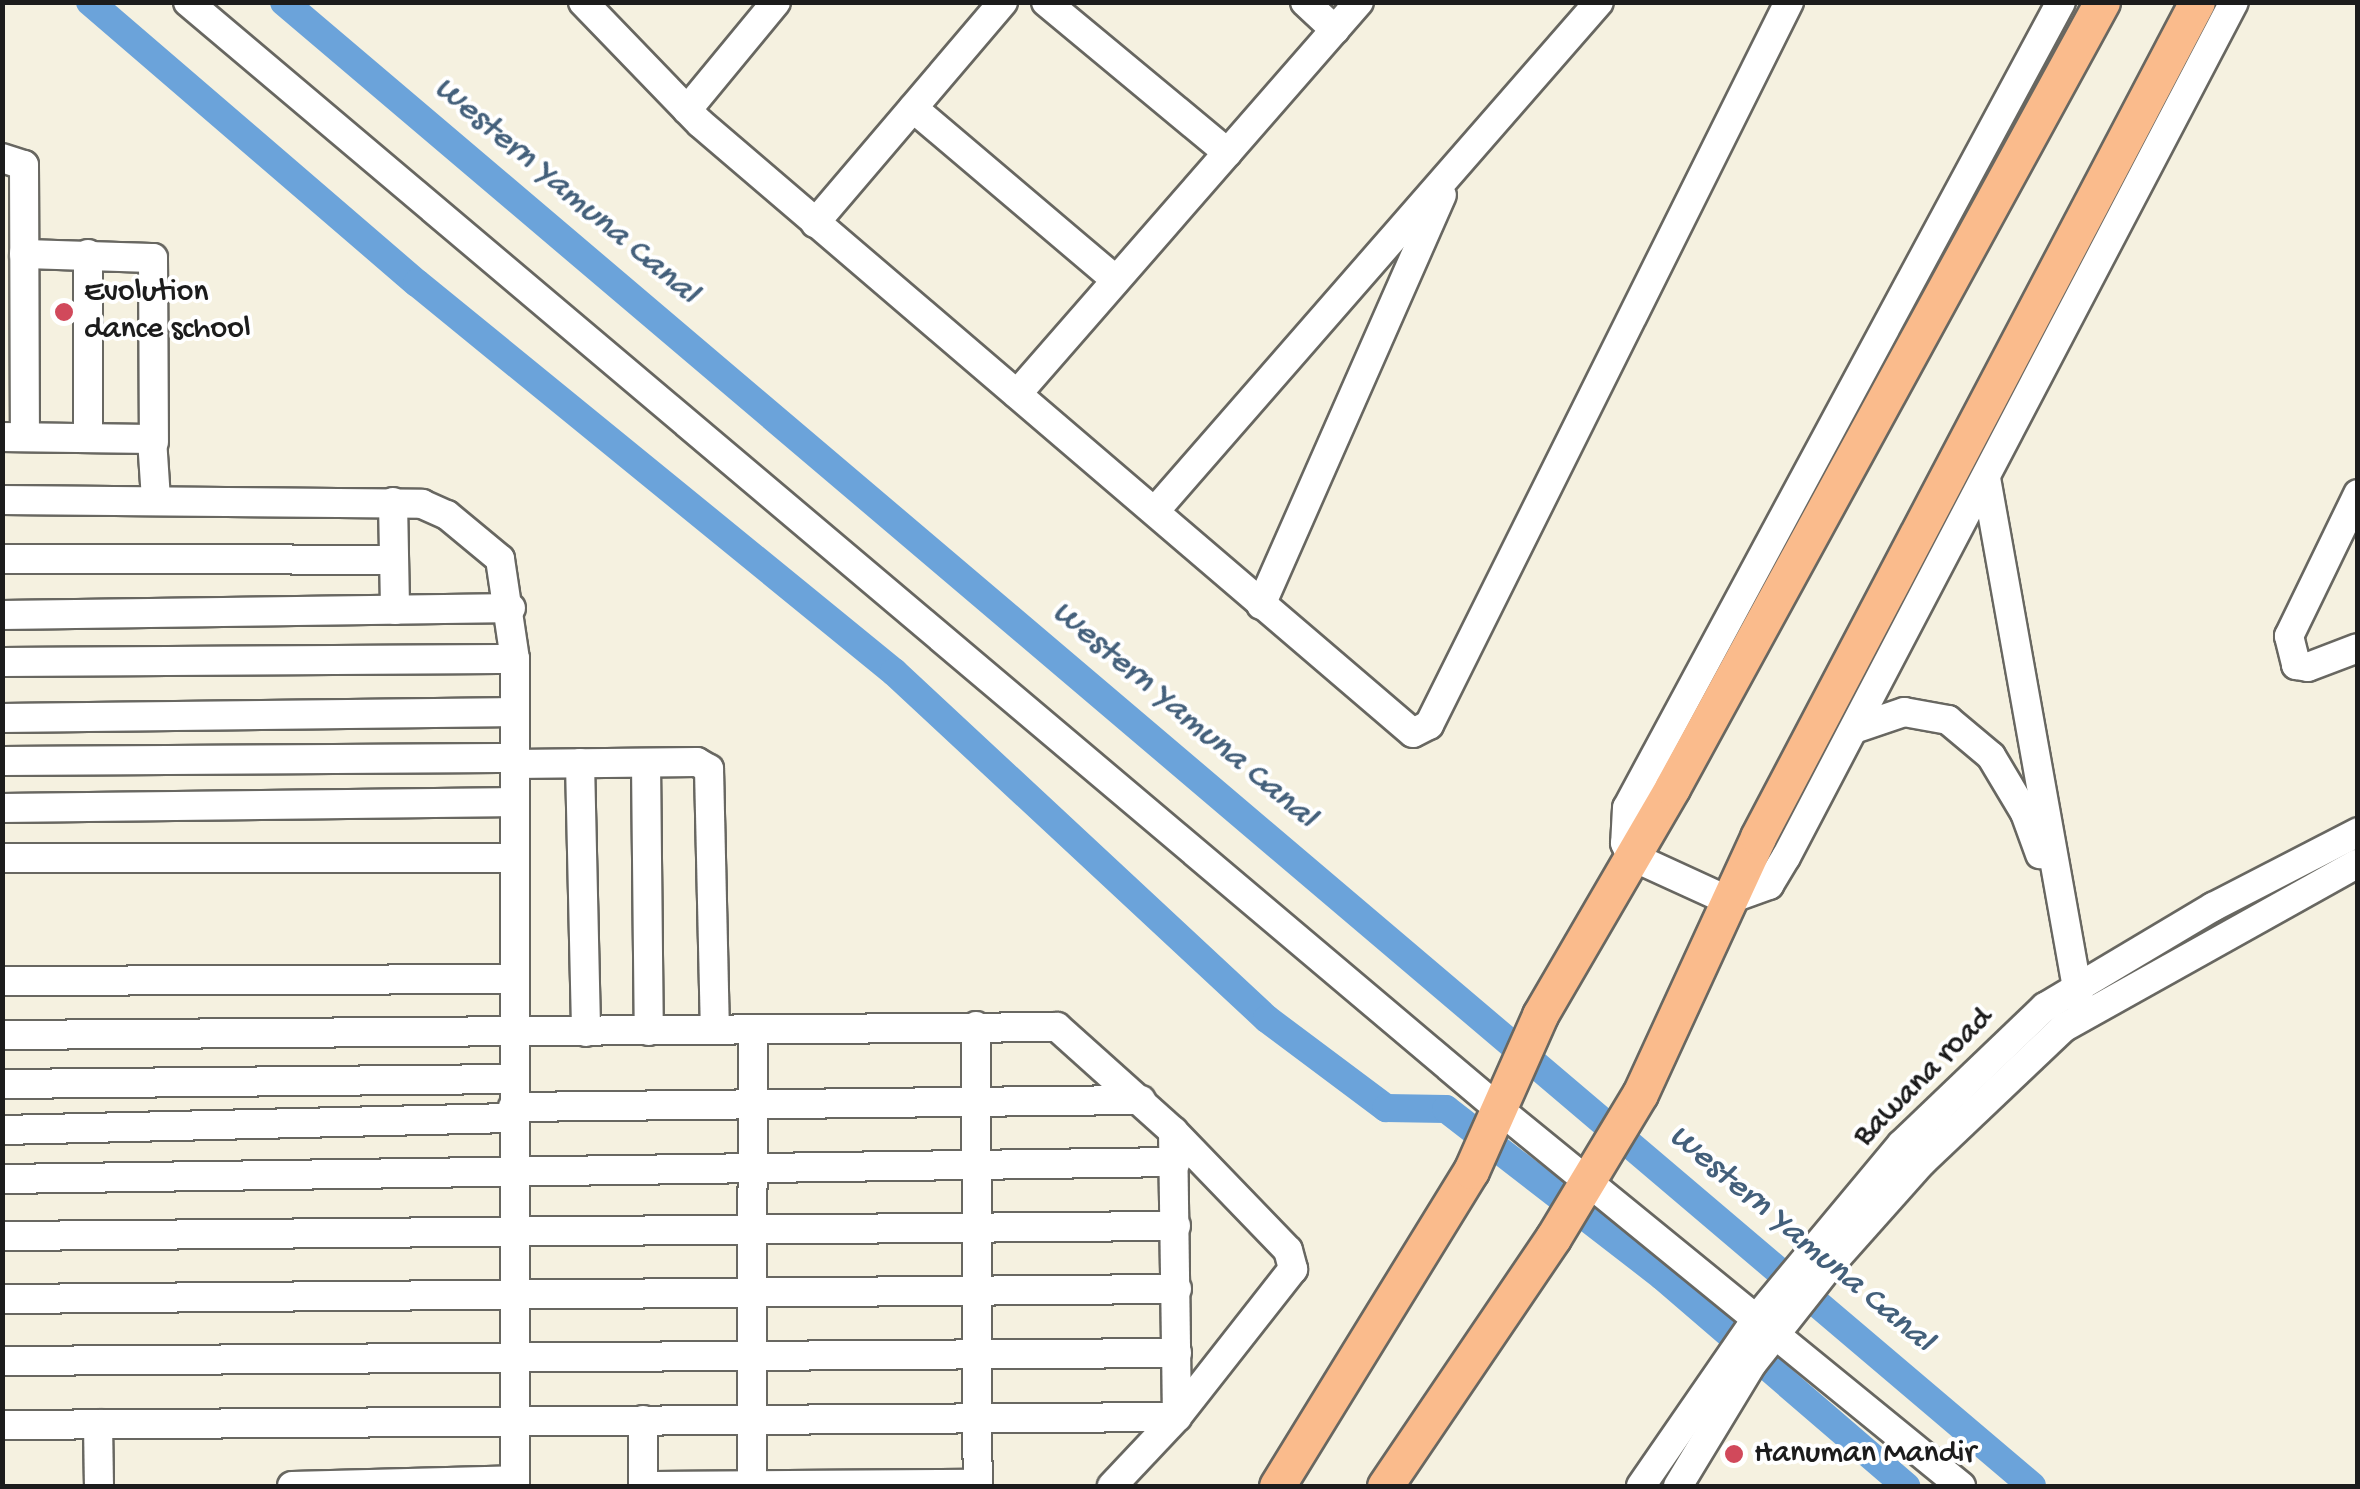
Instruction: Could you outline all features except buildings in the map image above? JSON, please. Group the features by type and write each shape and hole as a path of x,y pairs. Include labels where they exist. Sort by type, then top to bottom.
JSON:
{"main road":[{"path":"1278,1486 1471,1171 1540,1015 1632,856 2102,2"},
{"path":"1385,1486 1553,1238 1640,1094 1728,900 2194,16"}],"street":[{"path":"188,2 1499,1112 1769,1322 1962,1486"},
{"path":"583,2 688,110 815,224 1412,733 1428,726 1790,2"},
{"path":"688,110 776,2"},
{"path":"815,224 1002,2"},
{"path":"1046,2 1228,153"},
{"path":"1305,2 1336,30"},
{"path":"1017,394 1359,2"},
{"path":"1155,511 1599,2"},
{"path":"2061,2 1638,782 1624,828 1632,856 1728,900 1769,884 1986,478 2194,16 2231,4"},
{"path":"912,108 1116,280"},
{"path":"2,158 24,164 24,254 14,338 14,437 154,442"},
{"path":"1261,605 1453,170"},
{"path":"24,254 144,254 155,264 156,500"},
{"path":"88,254 88,438"},
{"path":"1986,478 2082,1014"},
{"path":"2358,494 2288,636 2296,665 2308,667 2358,648"},
{"path":"2,500 393,502 434,508 491,546 506,574 514,659 515,1483 292,1486"},
{"path":"393,502 395,610"},
{"path":"2,559 394,560"},
{"path":"2,615 512,608"},
{"path":"2,662 514,659"},
{"path":"2,718 514,712"},
{"path":"1854,730 1904,712 1948,720 1990,756 2025,813 2048,886 2054,960 2045,1007"},
{"path":"2,761 697,762 711,775 715,1030"},
{"path":"646,763 649,1031"},
{"path":"580,764 586,1032"},
{"path":"2,808 514,802"},
{"name":"Bawana road","path":"1641,1486 1822,1257 1902,1144 2045,1007 2358,832"},
{"path":"2,858 514,858"},
{"name":"Bawana road","path":"1822,1257 2082,1014 2358,863"},
{"path":"2,981 514,979"},
{"path":"654,1486 978,1485 976,1026"},
{"path":"2,1035 1057,1028 1174,1132 1288,1250 1293,1268 1177,1417 1112,1486"},
{"path":"752,1486 753,1029"},
{"path":"2,1084 513,1101 752,1104 1141,1100"},
{"path":"2,1130 513,1101"},
{"path":"1174,1132 1177,1417"},
{"path":"2,1178 513,1166 1176,1162"},
{"path":"2,1236 1176,1226"},
{"path":"2,1300 513,1299 1176,1290"},
{"name":"Bawana road","path":"1678,1486 1769,1322"},
{"path":"2,1361 1177,1353"},
{"path":"2,1425 1177,1417"},
{"path":"643,1420 643,1486"},
{"path":"98,1424 99,1486"}],"waterway":[{"path":"90,2 417,283 894,672 1267,1019 1386,1108 1446,1109 1663,1277 1906,1486"},
{"name":"Western Yamuna Canal","path":"284,2 2032,1486"}],"place":[{"name":"Evolution dance school","path":"64,312"},
{"name":"Hanuman Mandir","path":"1734,1454"}]}
